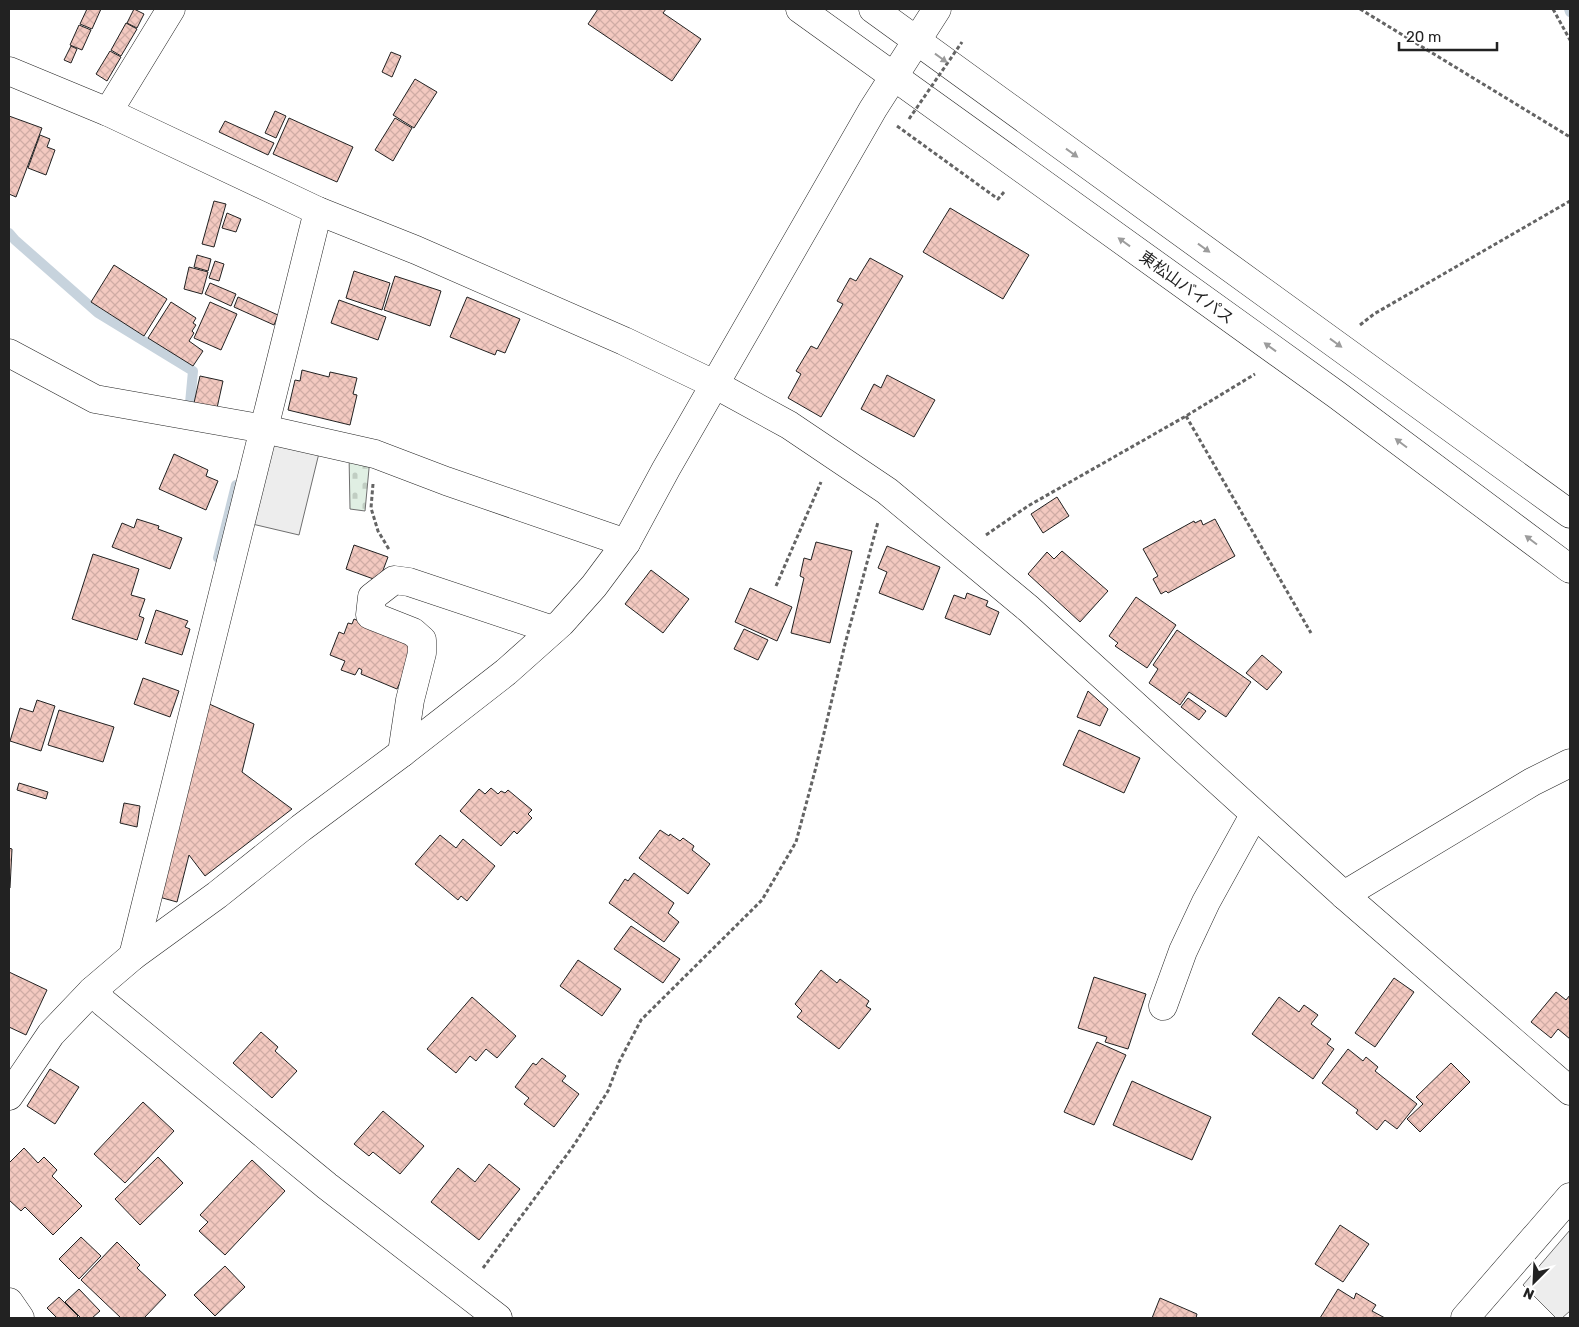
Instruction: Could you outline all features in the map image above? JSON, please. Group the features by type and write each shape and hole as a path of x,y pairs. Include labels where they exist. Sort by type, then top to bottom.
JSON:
{"main road":[{"path":"108,112 171,9"},
{"name":"東松山バイパス","path":"800,9 1283,357 1570,569"},
{"path":"872,9 1570,514"},
{"path":"9,1096 51,1034 92,991 133,956 217,895 506,672 553,630 594,586 626,544 666,469 893,76 937,9"},
{"path":"9,71 108,112 318,211 416,250 624,340 716,384 788,425 833,454 887,491 962,552 1029,610 1344,895 1570,1091"},
{"path":"133,956 318,211"},
{"path":"9,353 95,399 264,429 375,454 626,544"},
{"path":"402,753 410,700 422,652 422,640 413,632 370,614 372,597 394,580 409,582 553,630"},
{"path":"1344,895 1532,782 1570,763"},
{"path":"1163,1006 1184,951 1206,902 1254,815"},
{"path":"92,991 326,1186 498,1318"},
{"path":"1465,1318 1570,1197"},
{"path":"9,1302 20,1318"}],"path":[{"path":"1360,9 1570,138"},
{"path":"1553,9 1570,40"},
{"path":"909,119 962,42"},
{"path":"1336,343 1374,314 1570,200"},
{"path":"962,552 1028,506 1186,416 1283,357"},
{"path":"1186,416 1311,633"},
{"path":"375,454 371,508 378,531 393,556 394,580"},
{"path":"776,586 833,454"},
{"path":"464,1293 574,1145 608,1091 618,1062 641,1020 762,900 796,842 845,644 887,491"}],"green space":[{"path":"349,454 370,458 365,511 350,509"}],"shaded area":[{"path":"270,436 320,449 299,535 248,523"},
{"path":"1570,1230 1570,1311 1562,1318 1556,1318 1523,1285"}],"building":[{"path":"87,9 101,9 92,29 80,24"},
{"path":"134,9 144,14 137,28 127,23"},
{"path":"598,9 666,9 663,13 701,39 672,81 588,24"},
{"path":"126,23 137,29 121,56 111,50"},
{"path":"79,25 91,30 82,50 70,45"},
{"path":"71,46 77,49 71,63 64,60"},
{"path":"110,51 121,57 107,81 96,74"},
{"path":"391,52 401,56 392,77 382,72"},
{"path":"415,79 437,92 414,128 393,115"},
{"path":"275,111 286,116 276,138 265,133"},
{"path":"9,116 42,128 16,197 9,194"},
{"path":"289,118 353,147 337,182 273,154"},
{"path":"395,118 412,128 393,161 375,150"},
{"path":"225,121 274,143 268,155 219,132"},
{"path":"40,135 50,139 47,147 55,150 46,175 28,168"},
{"path":"214,201 226,204 214,247 202,244"},
{"path":"950,208 1029,255 1003,299 923,252"},
{"path":"227,213 241,219 236,232 222,228"},
{"path":"197,255 211,259 208,271 194,267"},
{"path":"870,258 903,276 821,417 788,398 801,374 796,371 811,346 817,349 843,304 837,301 850,278 856,281"},
{"path":"215,261 224,264 219,281 209,278"},
{"path":"114,265 167,299 144,336 91,302"},
{"path":"189,267 208,272 202,294 184,289"},
{"path":"354,271 390,283 382,310 346,298"},
{"path":"395,276 441,291 430,326 384,310"},
{"path":"210,283 236,294 231,306 205,294"},
{"path":"238,297 278,315 274,325 234,307"},
{"path":"467,297 520,319 505,353 497,350 495,355 450,337"},
{"path":"339,300 386,317 378,340 331,323"},
{"path":"171,302 196,318 193,323 196,325 192,331 194,333 189,341 203,351 193,366 148,338"},
{"path":"210,302 237,314 221,350 194,338"},
{"path":"302,370 329,377 330,372 357,378 353,394 357,395 350,425 288,410 295,380 300,381"},
{"path":"887,375 935,400 914,437 861,409 874,384 881,388"},
{"path":"200,376 223,381 217,408 194,403"},
{"path":"174,454 208,470 206,476 218,481 206,510 159,489"},
{"path":"1057,497 1069,516 1043,533 1031,514"},
{"path":"137,519 159,526 158,529 182,538 170,569 112,547 122,523 134,528"},
{"path":"1215,519 1235,556 1168,593 1166,591 1161,594 1153,579 1158,576 1143,549 1194,521 1195,523 1201,520 1203,525"},
{"path":"816,542 852,551 830,643 791,633 804,578 800,576 804,558 811,560"},
{"path":"354,545 388,557 379,581 346,569"},
{"path":"887,546 940,567 923,610 879,593 887,572 878,568"},
{"path":"1062,551 1108,591 1080,622 1028,574 1047,552 1054,559"},
{"path":"93,554 139,569 131,595 145,599 139,616 144,618 137,640 72,619"},
{"path":"651,570 689,599 663,633 625,604"},
{"path":"750,588 792,607 777,641 735,622"},
{"path":"967,593 988,601 986,606 999,612 990,635 945,618 954,595 965,599"},
{"path":"1136,597 1176,625 1147,668 1115,646 1118,643 1109,636"},
{"path":"156,610 188,621 185,627 190,629 182,655 145,643"},
{"path":"354,619 416,645 397,689 361,674 362,670 359,668 355,675 341,670 345,661 330,655 339,632 344,634 348,623 352,624"},
{"path":"744,629 768,640 758,660 734,649"},
{"path":"1177,630 1251,682 1226,717 1189,692 1180,705 1149,683 1158,669 1153,665"},
{"path":"1262,655 1282,672 1267,690 1246,673"},
{"path":"143,678 179,691 170,717 134,704"},
{"path":"1088,691 1108,709 1100,726 1077,717"},
{"path":"1188,698 1206,711 1199,720 1181,707"},
{"path":"37,700 55,706 41,751 10,741 20,708 33,712"},
{"path":"207,703 254,724 242,772 292,809 205,876 189,855 177,902 159,897"},
{"path":"59,710 114,727 103,762 48,745"},
{"path":"1079,730 1140,758 1124,793 1063,765"},
{"path":"19,783 48,792 46,799 17,790"},
{"path":"491,788 498,794 501,791 505,793 508,790 532,810 528,814 532,818 517,834 514,831 501,846 460,811 479,789 485,794"},
{"path":"124,803 140,806 137,827 120,823"},
{"path":"660,830 680,841 683,838 694,846 692,850 710,864 688,894 639,858"},
{"path":"440,835 456,848 463,839 495,866 467,901 461,896 458,900 415,864"},
{"path":"9,848 12,849 10,888 9,888"},
{"path":"634,873 674,903 668,913 679,922 664,942 609,903 625,879 628,881"},
{"path":"631,926 680,959 663,983 614,949"},
{"path":"578,960 621,989 602,1016 560,986"},
{"path":"821,970 837,983 840,979 869,1001 866,1006 871,1009 839,1049 797,1017 802,1011 795,1004"},
{"path":"9,972 47,990 26,1035 9,1027"},
{"path":"1094,977 1146,994 1128,1049 1105,1042 1107,1037 1078,1028"},
{"path":"1394,978 1414,992 1375,1047 1355,1033"},
{"path":"1556,992 1566,1000 1570,995 1570,1039 1558,1029 1551,1038 1531,1022"},
{"path":"472,997 516,1036 497,1058 486,1049 476,1061 470,1056 456,1073 427,1049"},
{"path":"1279,997 1299,1012 1304,1005 1318,1015 1311,1024 1331,1039 1327,1044 1334,1049 1313,1079 1252,1034"},
{"path":"261,1032 278,1047 275,1051 297,1071 272,1098 233,1063"},
{"path":"1097,1042 1126,1055 1094,1125 1064,1112"},
{"path":"1348,1049 1363,1061 1366,1057 1378,1067 1375,1071 1417,1104 1397,1129 1385,1120 1377,1130 1356,1113 1358,1110 1322,1083"},
{"path":"542,1058 566,1076 562,1081 579,1094 554,1127 524,1104 529,1098 515,1087 533,1063 536,1065"},
{"path":"1451,1063 1470,1082 1420,1132 1407,1119 1423,1104 1416,1097"},
{"path":"50,1069 79,1087 55,1124 27,1106"},
{"path":"1132,1081 1211,1117 1192,1160 1113,1125"},
{"path":"143,1102 174,1131 125,1183 94,1154"},
{"path":"383,1111 424,1146 400,1174 373,1152 369,1156 354,1144"},
{"path":"24,1148 38,1163 44,1157 57,1170 52,1176 82,1206 53,1235 25,1207 21,1211 9,1200 9,1163"},
{"path":"158,1157 183,1183 140,1225 115,1199"},
{"path":"252,1160 285,1191 225,1255 199,1231 208,1222 200,1215"},
{"path":"489,1164 520,1189 479,1240 431,1202 458,1168 475,1182"},
{"path":"1340,1225 1369,1244 1343,1282 1315,1264"},
{"path":"81,1237 101,1256 79,1279 59,1259"},
{"path":"117,1242 140,1265 137,1268 166,1295 144,1318 121,1318 81,1280"},
{"path":"225,1266 245,1287 215,1316 194,1295"},
{"path":"79,1289 100,1311 92,1318 81,1318 65,1302"},
{"path":"1338,1289 1354,1299 1356,1293 1376,1305 1372,1311 1385,1318 1320,1318"},
{"path":"59,1297 78,1316 76,1318 57,1318 47,1308"},
{"path":"1160,1298 1197,1314 1196,1318 1152,1318"}],"waterway":[{"path":"9,233 98,313 193,371 189,414"},
{"path":"218,558 236,485"}]}
